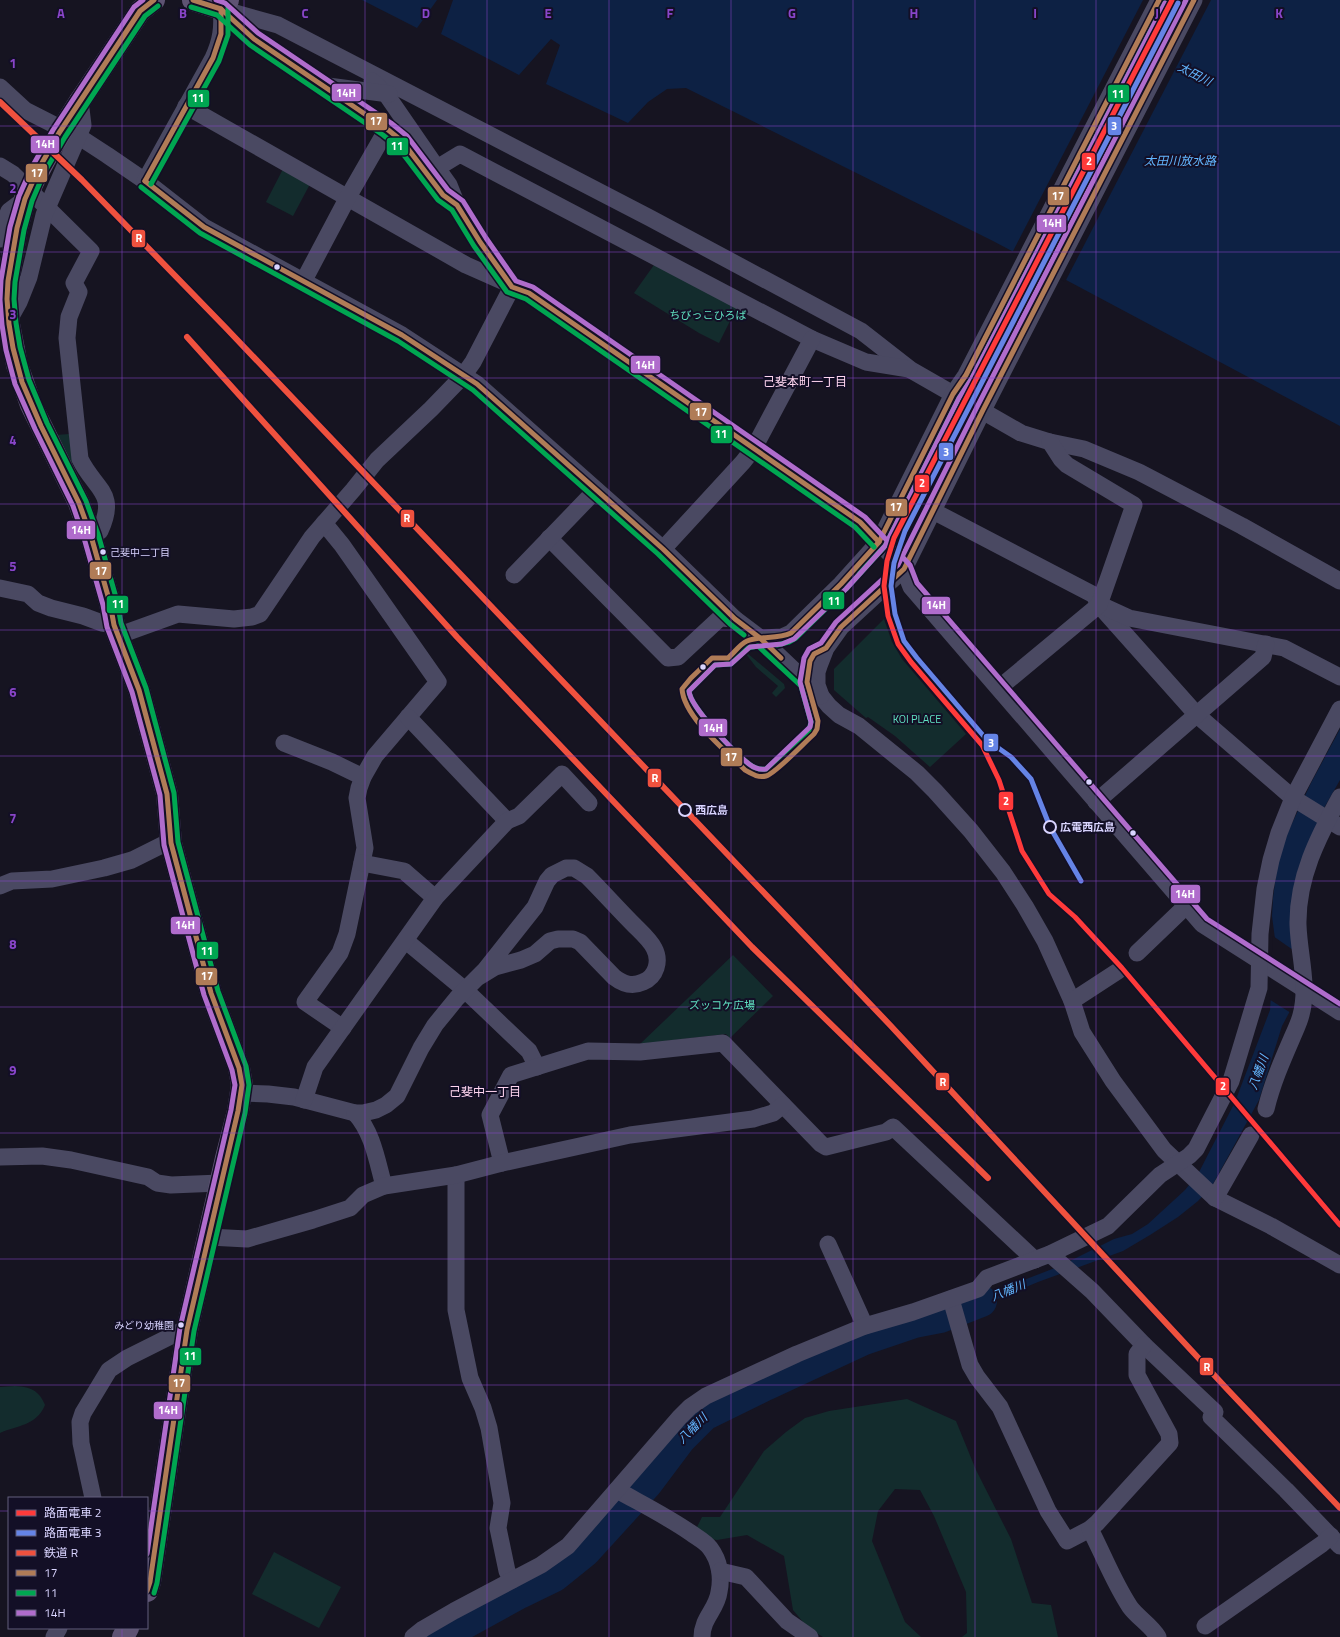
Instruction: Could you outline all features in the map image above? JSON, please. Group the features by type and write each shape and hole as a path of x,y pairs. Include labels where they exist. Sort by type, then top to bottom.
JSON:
{"main road":[{"path":"193,0 219,3"},
{"path":"145,4 59,134 38,170 25,199 17,228 8,281 9,318 7,345 31,404 79,503 91,536 110,603 115,630 139,690 165,787 171,843 211,993 239,1068 242,1086 238,1111 220,1183 209,1237 197,1281 187,1330 148,1588"}],"street":[{"path":"760,638 782,637 791,634 841,584 879,542 953,394 966,375 1160,0"},
{"path":"821,696 817,684 817,672 826,648 841,627 904,568 993,390 1194,0"},
{"path":"219,3 278,25 643,215 861,331 911,370 1021,433 1050,442 1084,449 1139,472 1242,526 1340,581"},
{"path":"219,3 254,39 324,85 402,141 443,195 457,205"},
{"path":"145,181 219,44 222,31 219,3"},
{"path":"360,69 386,94 437,168 457,205 480,242 512,287"},
{"path":"324,85 418,99"},
{"path":"0,87 25,110 84,140 145,181 204,227 402,336 477,384 663,549 735,619 760,638 839,715 859,726 917,774 935,791 971,831 1003,872 1045,941 1072,1001 1082,1032 1113,1081 1164,1150 1177,1164 1212,1196 1271,1226 1340,1265"},
{"path":"0,329 10,318 19,302 29,277 44,215 83,125 80,101"},
{"path":"186,106 466,265 528,293 860,522 904,568 911,587 1202,924 1340,1012"},
{"path":"303,282 348,197 387,129"},
{"path":"437,168 460,154 812,339 866,362 911,370"},
{"path":"0,166 13,174 91,251 74,284 79,292 69,317 67,338 80,459 83,467 104,493 107,501 106,515 100,532 91,536"},
{"path":"0,239 2,226 9,211 25,199"},
{"path":"0,588 28,594 38,603 83,616 102,623 115,630 178,614 234,620 260,614 312,537 377,460 431,409 463,376 473,362 512,287"},
{"path":"663,549 754,448 812,339"},
{"path":"999,688 1099,605 1134,505 1067,465 1061,459 1050,442"},
{"path":"514,575 596,490"},
{"path":"933,511 1094,595 1099,605 1197,715 1296,800 1330,821"},
{"path":"324,523 342,545 438,682 375,756 363,777 359,788 358,811 363,831 364,848 347,934 340,953 305,1002 343,1028"},
{"path":"549,538 659,651 668,658 678,657 720,618 735,619"},
{"path":"1099,605 1129,618 1284,648 1340,677"},
{"path":"1096,802 1263,657 1266,644"},
{"path":"413,1637 423,1629 454,1611 555,1557 628,1496 679,1418 700,1400 797,1354 865,1326 954,1309 978,1289 987,1278 1054,1263 1108,1226 1160,1175 1189,1156 1196,1149 1231,1081 1259,988 1265,964 1260,934 1265,889 1275,847 1340,708"},
{"path":"408,717 507,821"},
{"path":"284,743 332,762 363,777"},
{"path":"304,1100 315,1067 406,941 435,898 507,821 519,816 562,774 589,802"},
{"path":"1266,1109 1269,1094 1301,1015 1299,986 1303,962 1298,926 1298,910 1303,882 1309,859 1330,821 1340,797"},
{"path":"0,886 12,881 52,879 104,868 132,860 164,844 171,843"},
{"path":"362,863 404,872 435,898"},
{"path":"241,1093 268,1094 364,1113 376,1110 397,1096 421,1048 435,1025 477,978 535,907 547,881 552,875 566,868 574,868 587,876 650,943 657,956 657,964 650,978 636,985 628,984 621,982 614,977 580,942 573,939 558,938 534,954 521,960 495,967 477,978"},
{"path":"1137,953 1186,906"},
{"path":"406,941 465,990 529,1051 537,1067"},
{"path":"1072,1001 1118,971"},
{"path":"502,1163 490,1115 510,1075 588,1051 640,1052 723,1043 821,1144 826,1147 886,1132 894,1127 1054,1263 1092,1292 1144,1345 1215,1412 1211,1417 1286,1490 1335,1541"},
{"path":"209,1237 247,1238 313,1220 350,1208 363,1195 384,1186 456,1175 502,1163 636,1134 753,1119 773,1113 783,1105"},
{"path":"355,1112 367,1129 384,1186"},
{"path":"1212,1196 1251,1135"},
{"path":"0,1157 42,1156 71,1160 148,1177 157,1183 164,1184 220,1183"},
{"path":"456,1175 456,1310 470,1378 483,1408 489,1428 502,1503 498,1528 507,1571 512,1580"},
{"path":"828,1244 865,1326"},
{"path":"954,1309 970,1364 977,1378 1000,1407 1048,1511 1068,1541 1090,1529 1170,1443 1169,1434 1137,1375 1137,1354 1144,1345"},
{"path":"93,1497 81,1443 80,1422 83,1413 109,1370 140,1352 187,1330"},
{"path":"628,1496 685,1529 704,1542 715,1556 720,1571 719,1594 703,1625 702,1637"},
{"path":"1090,1529 1127,1601 1138,1617 1158,1637"},
{"path":"1205,1626 1322,1544 1335,1541"},
{"path":"720,1571 746,1577 787,1621 810,1637"}],"green space":[{"path":"283,169 310,184 293,216 266,202"},
{"name":"ちびっこひろば","path":"654,265 737,307 719,343 699,333 634,293"},
{"path":"69,434 73,462 71,463 56,435"},
{"name":"KOI PLACE","path":"884,619 892,642 902,659 966,734 930,767 895,736 868,717 866,718 834,690 834,669"},
{"path":"747,653 784,684 785,688 776,697 772,693 778,686 756,667 746,654"},
{"name":"ズッコケ広場","path":"733,955 773,996 730,1038 726,1034 640,1044"},
{"path":"15,1386 30,1388 40,1396 45,1405 37,1417 32,1421 0,1433 0,1387"},
{"path":"907,1399 956,1421 976,1470 1011,1539 1032,1603 1051,1605 1058,1637 962,1637 967,1633 966,1592 934,1516 920,1490 895,1489 878,1511 872,1541 905,1622 921,1637 823,1637 808,1628 793,1610 784,1556 747,1535 717,1540 706,1538 696,1529 702,1517 720,1517 764,1451 805,1418 829,1411"},
{"path":"274,1552 341,1587 319,1628 252,1594"}],"water":[{"path":"362,0 437,0 417,28"},
{"name":"太田川放水路","path":"453,0 1340,0 1340,426 993,241 686,88 667,89 648,102 628,123 546,84 560,45 551,39 519,75 441,34"},
{"path":"1340,729 1340,780 1320,815 1294,952 1290,1011 1282,1026 1259,1100 1212,1186 1198,1201 1178,1217 1123,1251 1038,1282 988,1303 940,1317 980,1297 1060,1266 1114,1239 1132,1234 1148,1224 1185,1190 1198,1174 1235,1102 1270,1010 1275,939 1272,916 1277,867 1287,834 1311,783"}],"pier":[{"path":"1143,0 1211,0 1065,282 1012,253"},
{"path":"1273,936 1296,952 1291,1013 1269,999"}],"waterway":[{"name":"八幡川","path":"439,1637 519,1593 554,1576 585,1551 647,1483 680,1439 704,1415 864,1339 914,1322 940,1317 981,1301"}],"tram line":[{"name":"2","path":"1172,0 894,538 887,561 884,586 888,616 898,644 911,662 982,745 999,780 1022,851 1049,894 1075,917 1122,968 1340,1225"},
{"name":"3","path":"1081,881 1050,827 1031,779 1011,757 987,740 904,641 895,614 891,586 894,563 905,531 1178,3"}],"rail line":[{"name":"R","path":"0,102 82,180 225,327 890,1025 1228,1390 1340,1508"},
{"name":"R","path":"187,337 457,637 752,947 988,1178"}],"transit line":[{"name":"14H","path":"143,0 134,7 53,130 32,167 19,196 10,227 1,280 0,300 6,350 15,384 35,429 73,506 84,538 103,605 107,627 132,692 160,795 164,845 204,995 232,1070 235,1085 231,1110 180,1328 148,1547"},
{"name":"17","path":"148,1588 187,1330 238,1111 242,1085 239,1068 211,993 171,843 167,794 139,690 114,625 110,603 91,536 79,503 41,426 22,382 13,348 7,299 8,281 17,228 25,199 38,170 59,133 140,11 154,0"},
{"name":"17","path":"193,0 221,9 254,39 387,129 402,141 443,195 457,205 480,242 512,287 529,293 860,522 879,542"},
{"name":"14H","path":"216,0 225,3 258,33 391,123 407,136 448,190 463,201 486,238 516,281 533,287 865,517 910,565 917,583 1207,919 1340,1004"},
{"name":"17","path":"1159,0 966,375 953,394 879,542 841,584 791,633 780,636 752,639 742,644 728,658 712,658 682,689 690,711 698,722 717,743 750,773 760,776 770,774 790,757 814,734 817,729 818,721 807,682 810,661 814,654 826,648 841,627 904,569 983,410 1194,0"},
{"name":"14H","path":"1165,3 972,378 959,398 885,546 846,589 794,639 782,644 750,647 731,664 715,665 689,691 697,708 714,729 742,758 753,767 766,769 810,727 811,722 800,682 804,658 809,649 821,643 836,622 898,565 977,407 1186,0"},
{"name":"11","path":"860,573 885,546 959,398 972,378 1165,3"},
{"name":"11","path":"154,1593 157,1583 194,1331 245,1113 249,1085 246,1066 218,991 178,842 174,793 146,688 121,623 117,601 98,534 86,501 47,423 29,380 20,347 14,299 15,282 24,230 32,201 44,173 65,137 145,16 158,6"},
{"name":"11","path":"191,7 217,15 250,45 397,146 438,200 452,210 474,246 507,292 526,299 855,527 874,547"},
{"name":"11","path":"151,184 219,61 228,35 228,8"},
{"name":"17","path":"145,181 213,58 221,34 221,9"},
{"name":"17","path":"145,181 204,227 402,335 477,384 663,549 735,619 760,638 781,658"},
{"name":"11","path":"141,187 200,233 398,341 473,390 658,554 730,624 744,635"},
{"name":"11","path":"777,645 789,642 796,638 846,589 884,547"},
{"name":"11","path":"758,646 801,686 811,722 809,730 766,769 757,768 751,765 724,740 697,708 689,691 715,665 731,664 748,648 758,646"}],"place":[{"name":"己斐中二丁目","path":"103,552"},
{"name":"西広島","path":"685,810"},
{"name":"広電西広島","path":"1050,827"},
{"name":"みどり幼稚園","path":"181,1325"}],"district":[{"name":"己斐本町一丁目","path":"805,381"},
{"name":"己斐中一丁目","path":"485,1091"}],"water label":[{"name":"太田川","path":"1195,74"}]}
